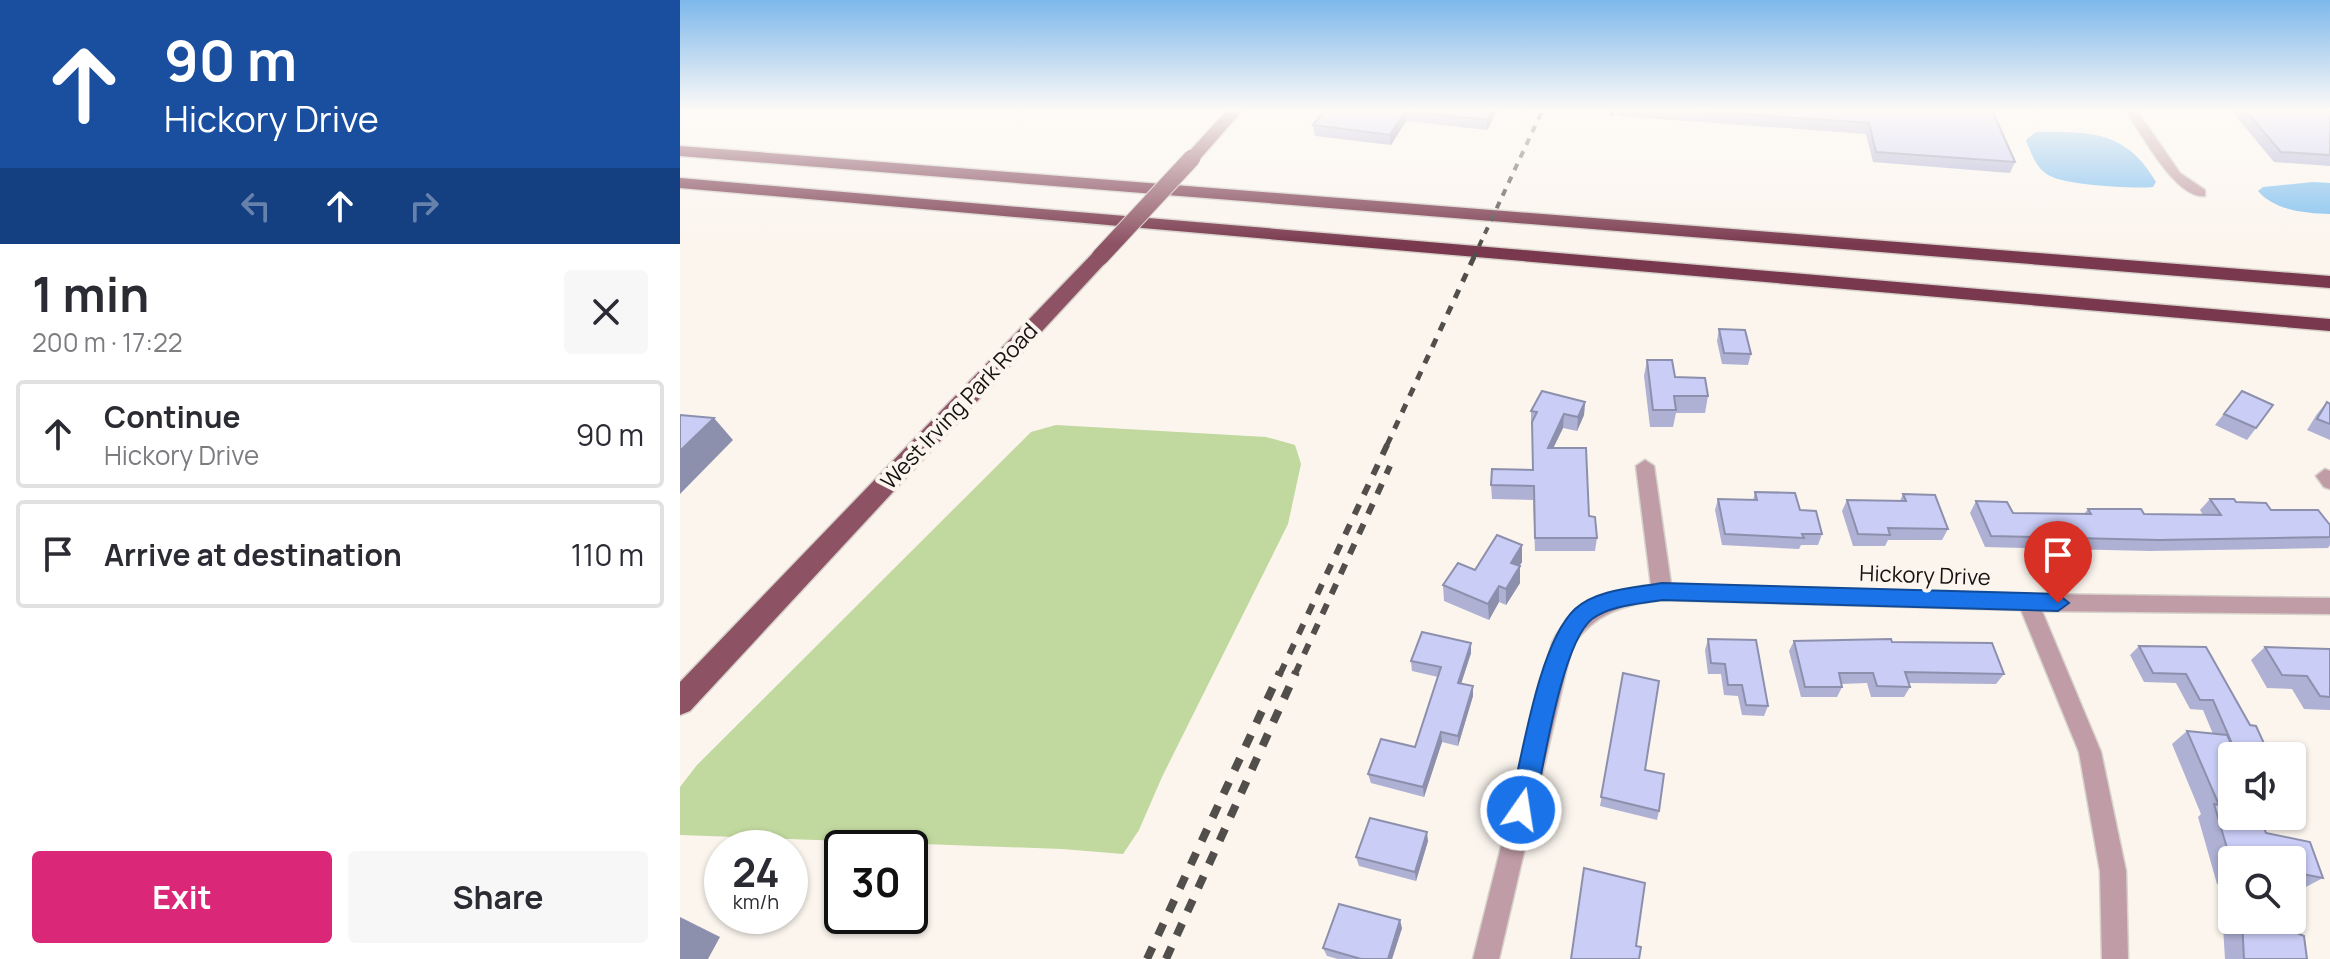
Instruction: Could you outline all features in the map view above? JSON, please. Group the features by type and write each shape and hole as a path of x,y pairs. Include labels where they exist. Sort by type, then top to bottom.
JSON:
{"highway":[{"path":"714,154 2330,282"},
{"path":"852,154 1018,168 1256,197"},
{"path":"680,183 2330,325"},
{"path":"1971,295 2330,341"}],"main road":[{"name":"West Irving Park Road","path":"680,702 1196,154"}],"street":[{"path":"2161,154 2176,176 2200,193"},
{"path":"1645,466 1662,592"},
{"name":"Hickory Drive","path":"1486,959 1562,643 1573,625 1596,607 1626,596 1662,592 2330,606"},
{"path":"2028,602 2090,752 2113,871 2115,959"}],"green space":[{"path":"1056,425 1266,437 1295,445 1301,464 1288,524 1162,777 1139,830 1123,854 928,844 928,830 824,830 824,840 808,840 808,830 704,830 704,836 680,835 680,787 697,765 1031,432"}],"water":[{"path":"2134,154 2156,182 2153,187 2116,187 2070,182 2045,173 2032,155"},
{"path":"2330,183 2330,214 2282,207 2258,191 2263,187"}],"building":[{"path":"1900,154 2011,154 2015,162"},
{"path":"1719,329 1745,330 1751,354 1724,353"},
{"path":"1647,360 1672,360 1675,377 1705,378 1708,396 1674,396 1676,410 1653,410"},
{"path":"1542,391 1585,402 1578,417 1564,414 1548,448 1586,448 1589,516 1595,517 1597,538 1535,538 1534,486 1491,485 1492,469 1533,470 1532,422 1537,412 1531,411"},
{"path":"2242,391 2273,405 2256,428 2224,414"},
{"path":"2327,402 2330,404 2330,424 2317,419"},
{"path":"680,415 714,418 680,451"},
{"path":"1755,492 1795,493 1800,510 1816,511 1822,534 1802,534 1804,538 1725,534 1718,499 1757,500"},
{"path":"1903,494 1935,495 1948,529 1888,528 1890,535 1858,534 1847,500 1906,501"},
{"path":"2210,499 2266,503 2271,510 2318,510 2330,525 2330,537 2159,540 1991,536 1976,501 2007,502 2013,513 2091,514 2088,509 2141,509 2144,514 2221,515"},
{"path":"1497,535 1522,545 1511,563 1520,566 1506,589 1499,586 1488,604 1443,585 1458,563 1475,570"},
{"path":"1422,632 1471,643 1458,683 1473,686 1458,736 1441,732 1423,787 1368,774 1381,739 1415,747 1441,667 1411,661"},
{"path":"1708,639 1756,640 1768,706 1746,705 1742,685 1728,685 1725,664 1711,663"},
{"path":"1891,639 1892,642 1992,643 2004,674 1905,672 1910,687 1877,686 1873,673 1839,673 1842,687 1805,687 1794,641"},
{"path":"2139,646 2206,647 2250,725 2256,726 2263,742 2231,742 2213,700 2200,700 2186,674 2153,673"},
{"path":"2265,647 2330,649 2330,697 2320,696 2307,676 2282,675"},
{"path":"1623,673 1659,681 1645,770 1664,774 1659,811 1601,797"},
{"path":"2187,731 2227,735 2230,742 2218,742 2218,803"},
{"path":"1370,818 1427,832 1415,872 1356,857"},
{"path":"2222,830 2265,830 2266,833 2310,842 2323,878 2306,875 2306,846 2226,846"},
{"path":"1584,868 1645,883 1636,946 1641,947 1639,959 1571,959"},
{"path":"1339,904 1400,920 1388,959 1361,959 1323,948"},
{"path":"2243,934 2304,936 2307,959 2244,959"}],"railway":[{"path":"1473,259 1522,154"},
{"path":"1387,445 1474,257"},
{"path":"1280,674 1388,443"},
{"path":"1295,674 1390,466"},
{"path":"1147,959 1280,672"},
{"path":"1166,959 1296,672"}],"route":[{"path":"1521,810 1562,643 1584,614 1615,599 1662,592 2058,603"}]}
